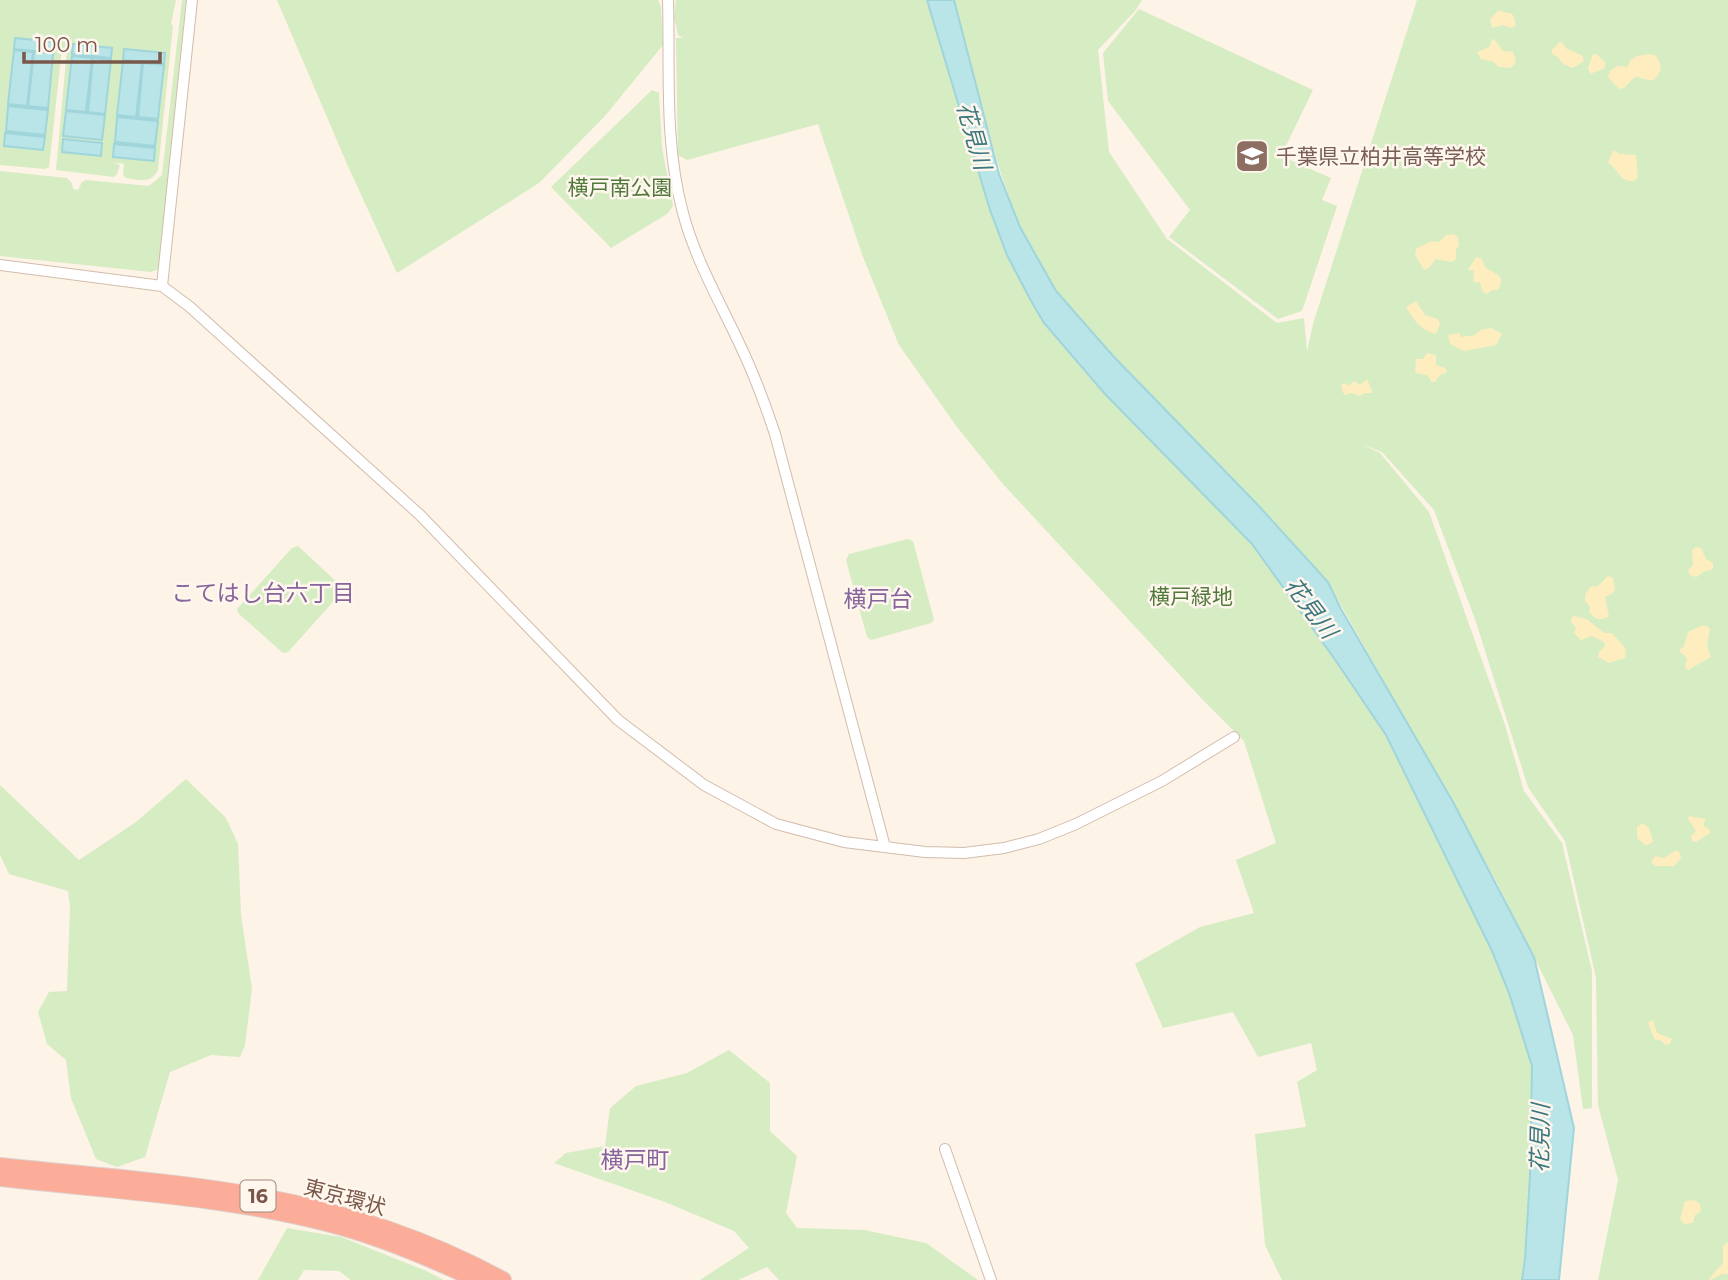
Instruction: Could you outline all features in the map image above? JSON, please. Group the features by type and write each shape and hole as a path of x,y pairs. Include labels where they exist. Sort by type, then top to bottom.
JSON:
{"highway":[{"name":"東京環状","path":"0,1166 258,1196 304,1206 352,1218 402,1235 503,1280"},
{"name":"東京環状","path":"0,1178 268,1210 339,1226 388,1242 477,1280"}],"street":[{"path":"162,286 192,0"},
{"path":"668,0 668,76 673,167 683,213 696,251 759,388 775,435 885,847"},
{"path":"0,265 162,286 190,307 420,514 604,707 704,785 776,824 844,842 925,852 964,853 1004,848 1039,839 1076,824 1162,781 1234,737"},
{"path":"945,1149 991,1280"}],"green space":[{"path":"0,0 176,0 171,24 173,26 158,170 152,177 144,180 126,178 123,175 124,164 113,162 120,165 114,177 56,170 67,49 62,48 49,167 45,169 0,165"},
{"path":"182,0 186,0 159,269 151,272 0,256 0,171 67,178 73,189 78,190 86,180 149,186 162,175"},
{"path":"277,0 658,0 661,7 663,45 604,117 539,183 397,273"},
{"name":"横戸緑地","path":"676,0 927,0 990,210 1007,255 1044,323 1105,394 1252,544 1336,661 1386,735 1492,951 1509,993 1532,1066 1530,1176 1522,1280 1282,1280 1265,1245 1255,1134 1306,1127 1297,1082 1317,1070 1311,1043 1258,1057 1233,1012 1163,1028 1135,964 1200,927 1254,913 1236,860 1276,843 1244,741 1003,484 957,427 899,345 863,257 818,124 687,160 678,155 676,38 683,38 678,35 674,17"},
{"path":"951,0 1142,0 1098,50 1109,152 1167,239 1277,323 1304,318 1307,352 1313,324 1417,0 1728,0 1728,1280 1598,1280 1618,1180 1598,1105 1596,978 1565,841 1528,787 1476,622 1434,510 1382,452 1362,444 1380,453 1429,512 1505,725 1524,791 1562,843 1592,971 1592,1108 1583,1109 1573,1035 1496,881 1328,582 1114,357 1056,291 1020,227 1001,174"},
{"name":"千葉県立柏井高等学校","path":"1139,9 1313,90 1281,156 1331,178 1322,200 1337,206 1302,311 1278,319 1169,237 1190,210 1108,101 1103,53"},
{"name":"横戸南公園","path":"652,90 659,93 662,147 673,206 667,214 611,248 551,187"},
{"path":"908,539 913,541 934,620 871,640 867,637 846,560 849,554"},
{"path":"298,546 340,585 341,593 288,652 283,653 238,613 237,609 292,548"},
{"path":"186,779 226,818 238,844 241,915 252,989 245,1045 240,1057 211,1055 170,1072 145,1157 117,1167 96,1159 71,1098 66,1060 47,1044 38,1012 49,992 67,991 70,907 68,891 9,874 0,855 0,785 79,860 136,822"},
{"path":"729,1050 770,1083 770,1131 797,1156 786,1213 797,1228 864,1230 926,1243 978,1280 779,1280 767,1267 738,1280 700,1280 749,1248 734,1231 665,1202 554,1163 566,1153 605,1146 610,1108 636,1086 687,1073"},
{"path":"287,1228 341,1237 444,1280 351,1280 339,1271 304,1270 298,1280 258,1280"}],"sand":[{"path":"1499,10 1511,13 1516,26 1492,28 1490,19"},
{"path":"1493,38 1503,51 1513,52 1516,62 1511,68 1498,67 1494,62 1481,59 1477,52 1489,47"},
{"path":"1561,41 1567,49 1582,55 1584,61 1573,68 1563,64 1552,54 1552,50"},
{"path":"1593,54 1605,62 1605,68 1590,74 1588,68"},
{"path":"1637,56 1656,56 1661,66 1654,80 1636,77 1619,89 1608,77 1610,71 1617,66 1627,67"},
{"path":"1613,150 1620,154 1636,155 1638,176 1635,181 1622,178 1608,163"},
{"path":"1453,234 1458,237 1459,245 1456,259 1452,262 1436,259 1424,270 1415,255 1416,249 1431,241 1439,242 1446,235"},
{"path":"1476,257 1481,258 1486,268 1501,278 1498,290 1487,294 1482,291 1480,282 1473,282 1474,271 1468,270"},
{"path":"1416,301 1425,315 1438,319 1440,325 1436,334 1422,327 1406,307"},
{"path":"1491,328 1502,334 1496,345 1464,351 1450,344 1448,335 1459,333 1461,337 1472,336"},
{"path":"1427,353 1436,355 1436,365 1445,368 1447,372 1440,375 1435,382 1427,375 1415,373 1416,359 1423,359"},
{"path":"1367,379 1373,393 1344,395 1341,385 1345,383 1349,386 1354,381 1360,385"},
{"path":"1701,548 1706,559 1713,563 1713,569 1697,577 1691,576 1688,570 1693,565 1692,550"},
{"path":"1608,576 1613,578 1615,589 1605,597 1609,617 1598,619 1589,612 1590,607 1585,601 1585,595 1590,587 1598,586"},
{"path":"1575,616 1588,620 1604,633 1612,633 1626,649 1625,658 1609,663 1598,657 1605,646 1604,642 1592,636 1581,640 1574,633 1576,628 1571,622"},
{"path":"1701,626 1710,629 1707,645 1711,657 1688,670 1685,667 1687,658 1679,651 1684,646 1688,632"},
{"path":"1689,816 1706,819 1703,825 1710,833 1696,842 1692,841 1691,836 1696,831 1688,819"},
{"path":"1643,823 1649,828 1653,841 1650,844 1645,845 1637,838 1637,827"},
{"path":"1676,850 1681,858 1674,866 1655,866 1651,862 1655,856 1664,858"},
{"path":"1653,1020 1657,1033 1672,1039 1670,1044 1665,1045 1654,1039 1648,1022"},
{"path":"1695,1200 1700,1204 1701,1211 1695,1215 1693,1223 1684,1224 1680,1219 1685,1201"},
{"path":"1728,1242 1728,1274 1708,1280 1723,1263 1723,1246"}],"water":[{"name":"花見川","path":"927,0 954,0 999,174 1020,227 1056,291 1114,357 1256,503 1328,582 1453,802 1534,957 1574,1128 1559,1280 1522,1280 1530,1176 1532,1066 1509,993 1492,951 1386,735 1252,544 1105,394 1044,323 1007,255 990,210"},
{"path":"15,38 55,42 54,53 14,49"},
{"path":"73,44 112,48 111,58 72,54"},
{"path":"124,49 165,53 164,64 123,60"},
{"path":"14,50 33,52 27,106 8,104"},
{"path":"34,52 53,54 48,108 28,106"},
{"path":"72,56 92,58 86,112 66,110"},
{"path":"93,58 111,60 105,114 88,112"},
{"path":"123,61 142,63 136,117 117,115"},
{"path":"143,63 164,65 158,119 138,117"},
{"path":"8,106 48,110 45,135 6,131"},
{"path":"66,111 105,115 102,140 63,136"},
{"path":"117,117 158,121 155,146 115,142"},
{"path":"5,133 45,137 43,150 4,146"},
{"path":"63,139 102,143 101,156 62,152"},
{"path":"114,144 155,148 154,161 113,157"}],"place":[{"name":"千葉県立柏井高等学校","path":"1252,156"}],"district":[{"name":"こてはし台六丁目","path":"263,593"},
{"name":"横戸台","path":"878,599"},
{"name":"横戸町","path":"635,1160"}]}
